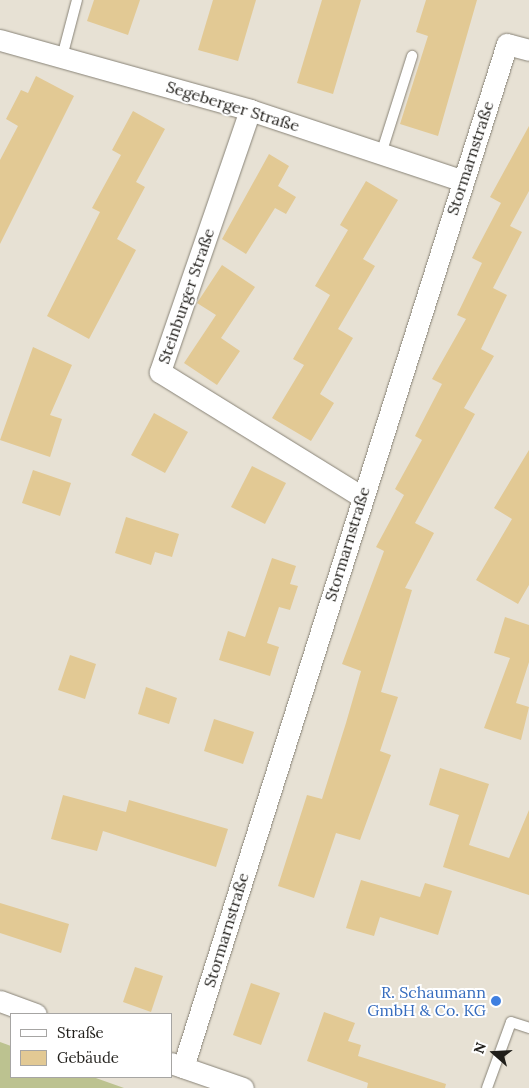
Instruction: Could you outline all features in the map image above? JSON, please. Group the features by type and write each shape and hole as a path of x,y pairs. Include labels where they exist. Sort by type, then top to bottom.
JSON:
{"street":[{"name":"Segeberger Straße","path":"0,40 250,110 463,181"},
{"name":"Stormarnstraße","path":"177,1065 507,44 529,50"},
{"name":"Steinburger Straße","path":"250,110 160,372 362,497"},
{"path":"0,1001 33,1013"},
{"path":"177,1065 243,1088"}],"lane":[{"path":"62,57 77,0"},
{"path":"382,154 412,56"},
{"path":"487,1088 511,1022 529,1028"}],"green space":[{"path":"0,1042 10,1046 10,1078 96,1078 124,1088 0,1088"}],"building":[{"path":"94,0 140,0 128,35 87,21"},
{"path":"213,0 256,0 238,61 198,50"},
{"path":"322,0 361,0 333,94 297,83"},
{"path":"426,0 477,0 438,136 400,124 428,36 416,32"},
{"path":"36,76 74,96 0,244 0,160 18,126 6,119 21,90 28,93"},
{"path":"133,111 165,129 136,182 145,187 117,239 136,250 89,339 47,316 100,212 92,208 121,155 112,150"},
{"path":"529,126 529,191 510,226 522,232 493,288 507,295 481,349 494,356 464,408 475,414 415,523 434,533 405,588 412,590 381,692 398,697 380,751 391,755 360,840 336,833 314,898 278,886 307,795 322,799 346,723 361,671 342,664 384,551 376,547 404,495 395,489 422,440 415,436 442,384 432,379 466,319 457,315 482,263 472,258 501,203 490,197"},
{"path":"269,154 289,166 278,186 296,197 286,214 275,208 246,254 222,239"},
{"path":"366,181 398,200 363,259 375,266 338,329 353,338 320,394 334,403 311,441 272,418 304,365 293,359 330,295 315,286 348,230 340,225"},
{"path":"222,265 255,287 221,338 240,351 217,385 184,363 216,315 197,303"},
{"path":"33,347 72,365 50,415 62,419 50,457 0,440"},
{"path":"154,413 188,432 165,473 131,455"},
{"path":"529,450 529,585 518,604 476,580 512,519 494,508"},
{"path":"252,466 286,483 265,524 231,507"},
{"path":"33,470 71,483 60,516 22,503"},
{"path":"126,517 179,534 172,557 155,552 151,565 115,553"},
{"path":"272,558 296,566 290,584 298,586 290,610 279,607 267,643 279,647 270,676 219,660 228,631 245,637"},
{"path":"505,617 529,625 529,662 516,703 529,707 521,740 484,728 510,658 494,653"},
{"path":"70,655 96,664 85,699 58,690"},
{"path":"146,687 177,698 169,724 138,714"},
{"path":"214,719 254,732 243,764 204,751"},
{"path":"440,768 489,784 469,845 509,858 529,810 529,895 443,867 459,815 429,805"},
{"path":"63,795 126,812 129,800 228,829 216,867 103,831 97,851 51,839"},
{"path":"361,880 420,897 425,883 452,891 438,935 380,917 374,936 346,928"},
{"path":"0,903 69,924 61,953 0,933"},
{"path":"135,967 163,976 151,1012 123,1002"},
{"path":"251,983 280,993 261,1045 233,1035"},
{"path":"324,1012 355,1023 348,1041 361,1045 358,1056 446,1084 445,1088 367,1088 368,1083 307,1061"}],"place":[{"name":"R. Schaumann GmbH & Co. KG","path":"496,1001"}]}
